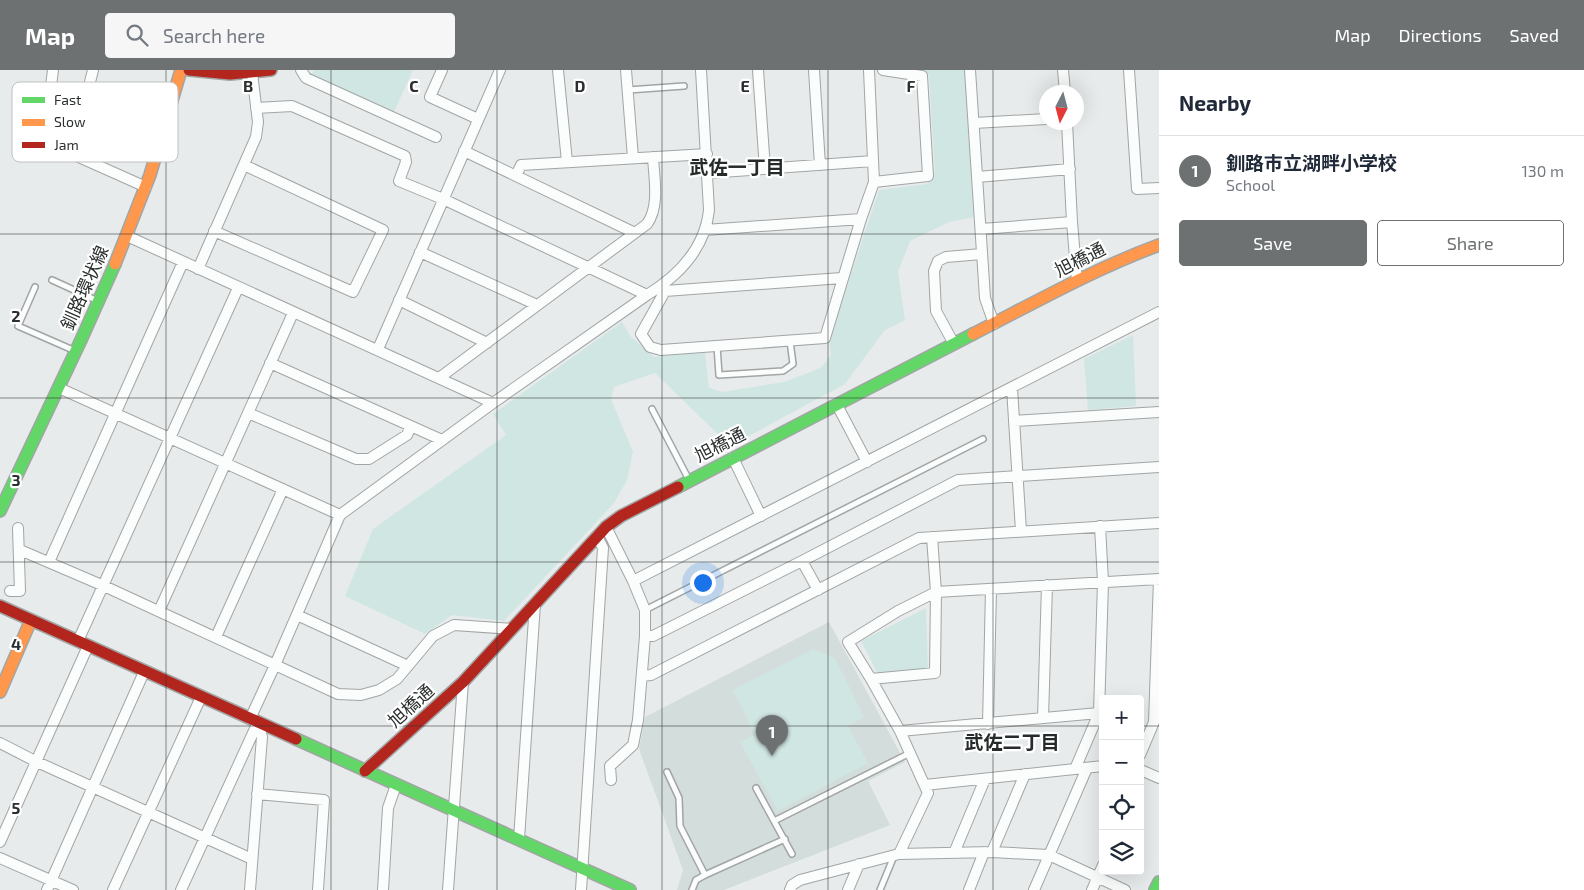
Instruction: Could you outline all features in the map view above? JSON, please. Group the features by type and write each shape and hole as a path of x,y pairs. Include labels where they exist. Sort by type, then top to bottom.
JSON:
{"street":[{"name":"釧路環状線","path":"177,82 181,70"},
{"path":"189,70 214,74 252,74 271,70"},
{"path":"301,70 306,78 436,138"},
{"path":"442,70 430,97 478,119"},
{"path":"378,349 500,70"},
{"path":"558,70 566,162"},
{"path":"626,70 632,158"},
{"path":"701,70 709,210 700,243 690,259 664,288 641,334 650,347 661,350 825,338 842,278 849,262 860,219 874,182 869,70"},
{"path":"758,70 765,169"},
{"path":"814,70 820,165"},
{"path":"874,182 928,176 922,76 883,70"},
{"path":"978,70 970,70 985,298 994,324"},
{"path":"1063,70 1064,85"},
{"path":"1129,70 1137,189 1159,188"},
{"path":"198,268 256,137 258,122 252,74"},
{"path":"256,108 292,106 405,156 406,162 399,181 647,295"},
{"path":"974,123 1039,119"},
{"path":"1068,130 1077,281"},
{"path":"464,151 635,233"},
{"path":"516,176 522,165 707,154"},
{"path":"439,378 635,233 652,217 654,207 653,157"},
{"path":"708,173 873,161"},
{"path":"90,162 146,187"},
{"name":"釧路環状線","path":"0,511 76,352 127,236 153,162"},
{"path":"214,231 353,292 383,230 244,165"},
{"path":"977,177 1070,169"},
{"path":"705,230 860,219"},
{"path":"981,229 1072,222"},
{"path":"127,236 492,402"},
{"name":"旭橋通","path":"365,771 463,682 597,536 621,516 1077,281 1121,259 1159,245"},
{"path":"420,252 537,306"},
{"path":"954,344 936,312 934,271 938,261 946,257 982,254"},
{"path":"49,562 183,262"},
{"path":"181,890 340,515 492,402 647,295 664,288 842,278"},
{"path":"0,842 36,762 104,586 238,288"},
{"path":"399,300 487,342"},
{"path":"633,581 1159,312"},
{"path":"159,611 293,313"},
{"path":"270,363 442,440"},
{"path":"59,388 340,515"},
{"path":"1012,388 1021,531"},
{"path":"837,405 867,462"},
{"path":"1014,421 1159,412"},
{"path":"248,413 356,459 369,459 406,435 411,426"},
{"path":"733,458 761,516"},
{"path":"645,636 653,636 958,480 1159,467"},
{"path":"216,638 283,489"},
{"path":"642,676 651,675 919,538 1159,523"},
{"path":"1100,526 1103,582 1100,695"},
{"path":"606,527 633,581 644,610 645,636 638,720 633,744 610,766 612,780"},
{"path":"10,591 20,591 18,528"},
{"path":"581,890 604,548 597,536"},
{"path":"872,679 935,673 936,592 932,537"},
{"path":"20,550 104,586 338,694 361,695 380,690 397,678 433,636 454,625 512,629"},
{"path":"802,561 818,590"},
{"path":"896,855 928,793 900,731 872,679 848,642 898,611 936,592 1159,579 1154,722 1144,746"},
{"path":"1043,718 1047,585"},
{"path":"988,724 991,589"},
{"path":"519,839 535,604"},
{"path":"0,606 630,890"},
{"path":"297,615 408,666"},
{"path":"0,692 31,620"},
{"path":"49,885 144,672"},
{"path":"448,890 463,682"},
{"path":"113,890 201,697"},
{"path":"900,731 1099,713 1075,770"},
{"path":"250,890 262,737 254,720"},
{"path":"0,743 36,762 252,859"},
{"path":"926,785 1099,766"},
{"path":"1034,890 1087,768"},
{"path":"969,890 1025,774"},
{"path":"1144,774 1159,778"},
{"path":"954,853 985,779"},
{"path":"382,890 388,808 396,785"},
{"path":"258,794 324,800 318,890"},
{"path":"790,890 792,885 800,880 896,855 988,852 1049,855 1125,890"},
{"path":"0,858 49,885 73,890"},
{"path":"848,890 859,864"},
{"path":"1092,890 1099,874"},
{"path":"1156,890 1159,882"}],"lane":[{"path":"628,90 684,86"},
{"path":"52,280 98,301"},
{"path":"35,287 18,326 76,352"},
{"path":"717,346 719,375 783,371 793,364 790,340"},
{"path":"652,409 690,481"},
{"path":"644,610 983,439"},
{"path":"774,821 910,753"},
{"path":"668,772 679,798 680,826 705,875"},
{"path":"756,788 792,854"},
{"path":"692,890 696,880 705,875 785,840"},
{"path":"880,890 896,855"}],"shaded area":[{"path":"315,70 413,70 393,114 310,75"},
{"path":"917,70 965,70 974,217 949,222 910,241 898,272 905,320 884,331 845,384 730,446 655,373 614,387 611,399 633,452 627,480 614,503 504,621 452,615 425,634 345,596 373,529 506,435 493,414 622,322 630,336 654,357 705,352 709,388 722,392 784,382 821,368 831,355 829,340 879,190 927,184 935,174 929,76 923,71"},
{"path":"1133,335 1136,406 1088,410 1084,359"},
{"path":"926,608 928,669 878,674 861,641"},
{"path":"829,622 905,762 868,781 890,825 724,890 677,890 683,870 639,749 645,717"},
{"path":"813,649 835,658 864,717 848,726 868,763 778,811 740,742 755,735 733,690"}],"traffic: fast":[{"path":"0,511 115,264"},
{"path":"678,487 973,334"},
{"path":"296,739 630,890"},
{"path":"1155,890 1159,882"}],"traffic: slow":[{"path":"177,82 181,70"},
{"path":"115,264 154,162"},
{"path":"973,334 1088,276 1159,245"},
{"path":"0,692 31,620"}],"traffic: jam":[{"path":"189,70 230,74 271,70"},
{"path":"365,771 463,682 606,527 621,516 678,487"},
{"path":"0,606 296,739"}],"place":[{"name":"釧路市立湖畔小学校","path":"772,756"}],"district":[{"name":"武佐一丁目","path":"737,167"},
{"name":"武佐二丁目","path":"1012,742"}]}
